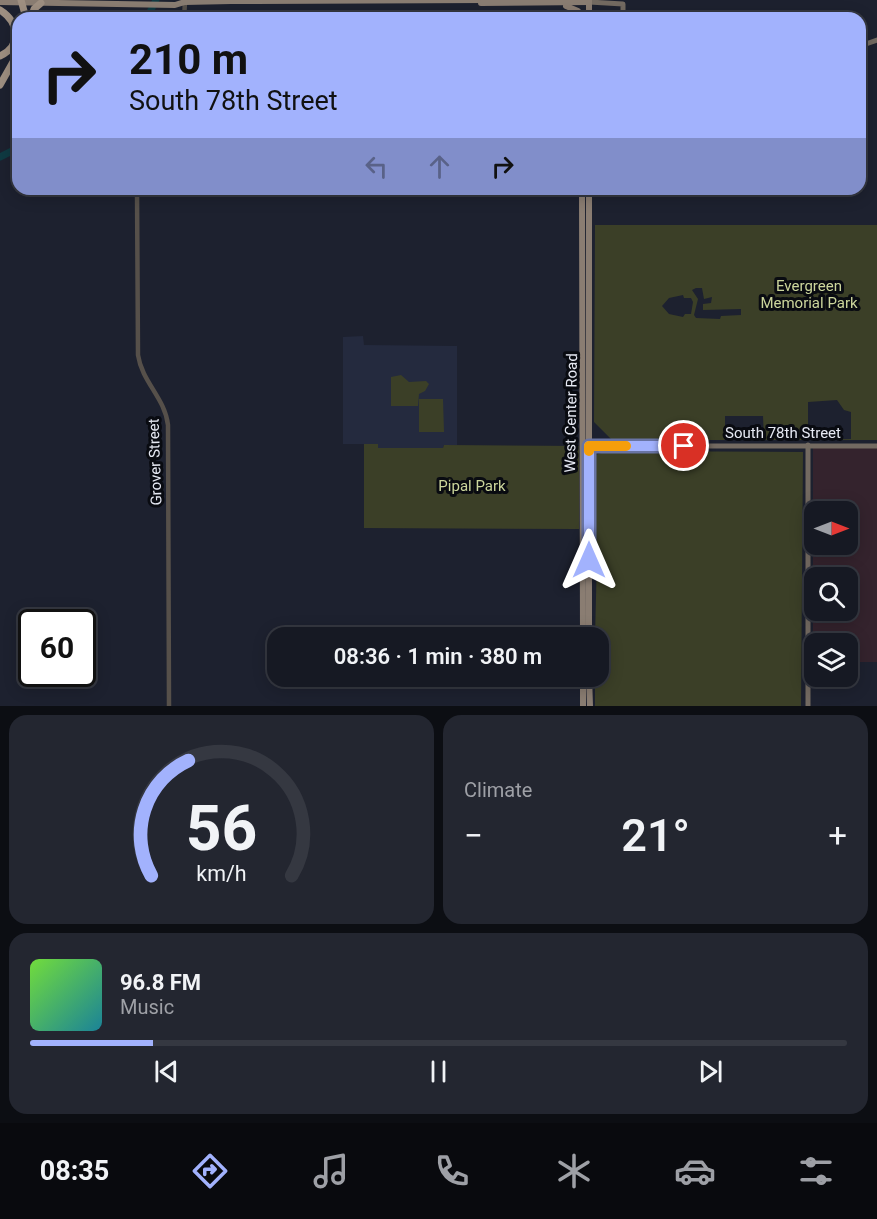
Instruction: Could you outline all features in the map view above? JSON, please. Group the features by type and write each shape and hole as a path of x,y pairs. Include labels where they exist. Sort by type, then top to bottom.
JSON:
{"highway":[{"path":"32,12 41,3"},
{"path":"0,10 12,21"},
{"path":"0,56 10,50 12,45"},
{"path":"0,85 12,64"}],"main road":[{"path":"472,2 486,0"},
{"path":"0,2 131,5 180,2 314,1 557,4 585,1 623,4 623,12"},
{"path":"557,4 573,8 577,12"},
{"name":"West Center Road","path":"582,195 589,627"},
{"name":"West Center Road","path":"583,627 590,195"},
{"path":"808,445 808,706"},
{"name":"South 78th Street","path":"586,446 877,446"},
{"path":"582,687 583,706"},
{"path":"589,687 590,706"}],"street":[{"name":"Grover Street","path":"137,195 138,355 143,373 164,405 168,425 169,706"}],"shaded area":[{"path":"363,336 364,345 457,346 457,445 444,445 443,448 378,448 378,444 343,444 343,337"},
{"path":"813,448 877,448 877,662 858,662 858,633 813,633 813,621 858,621 858,567 813,567 813,555 858,555 858,501 813,501"}],"green space":[{"name":"Evergreen Memorial Park","path":"595,225 877,225 877,440 808,440 764,440 763,416 725,416 725,440 612,440 594,422","holes":["702,288 704,299 712,297 711,303 703,304 703,310 741,309 741,315 721,316 720,319 696,318 694,315 698,299 692,290","683,295 684,298 691,298 693,302 691,314 685,314 683,317 669,314 662,306 669,298","837,400 844,410 851,412 851,439 808,440 808,402"]},
{"path":"401,375 409,382 426,381 429,384 425,391 419,394 418,406 391,406 391,377"},
{"path":"419,399 443,399 444,432 419,432"},
{"name":"Pipal Park","path":"364,444 378,444 378,448 443,448 444,445 579,446 579,529 364,528"},
{"path":"608,451 803,452 801,706 595,706 595,687 609,687 609,627 595,627 597,557 594,554 595,455"}],"waterway":[{"path":"150,12 156,0"},
{"path":"0,157 12,151"}],"slow traffic":[{"path":"589,451 589,446 626,446"}],"route":[{"path":"589,560 589,446 684,446"}]}
